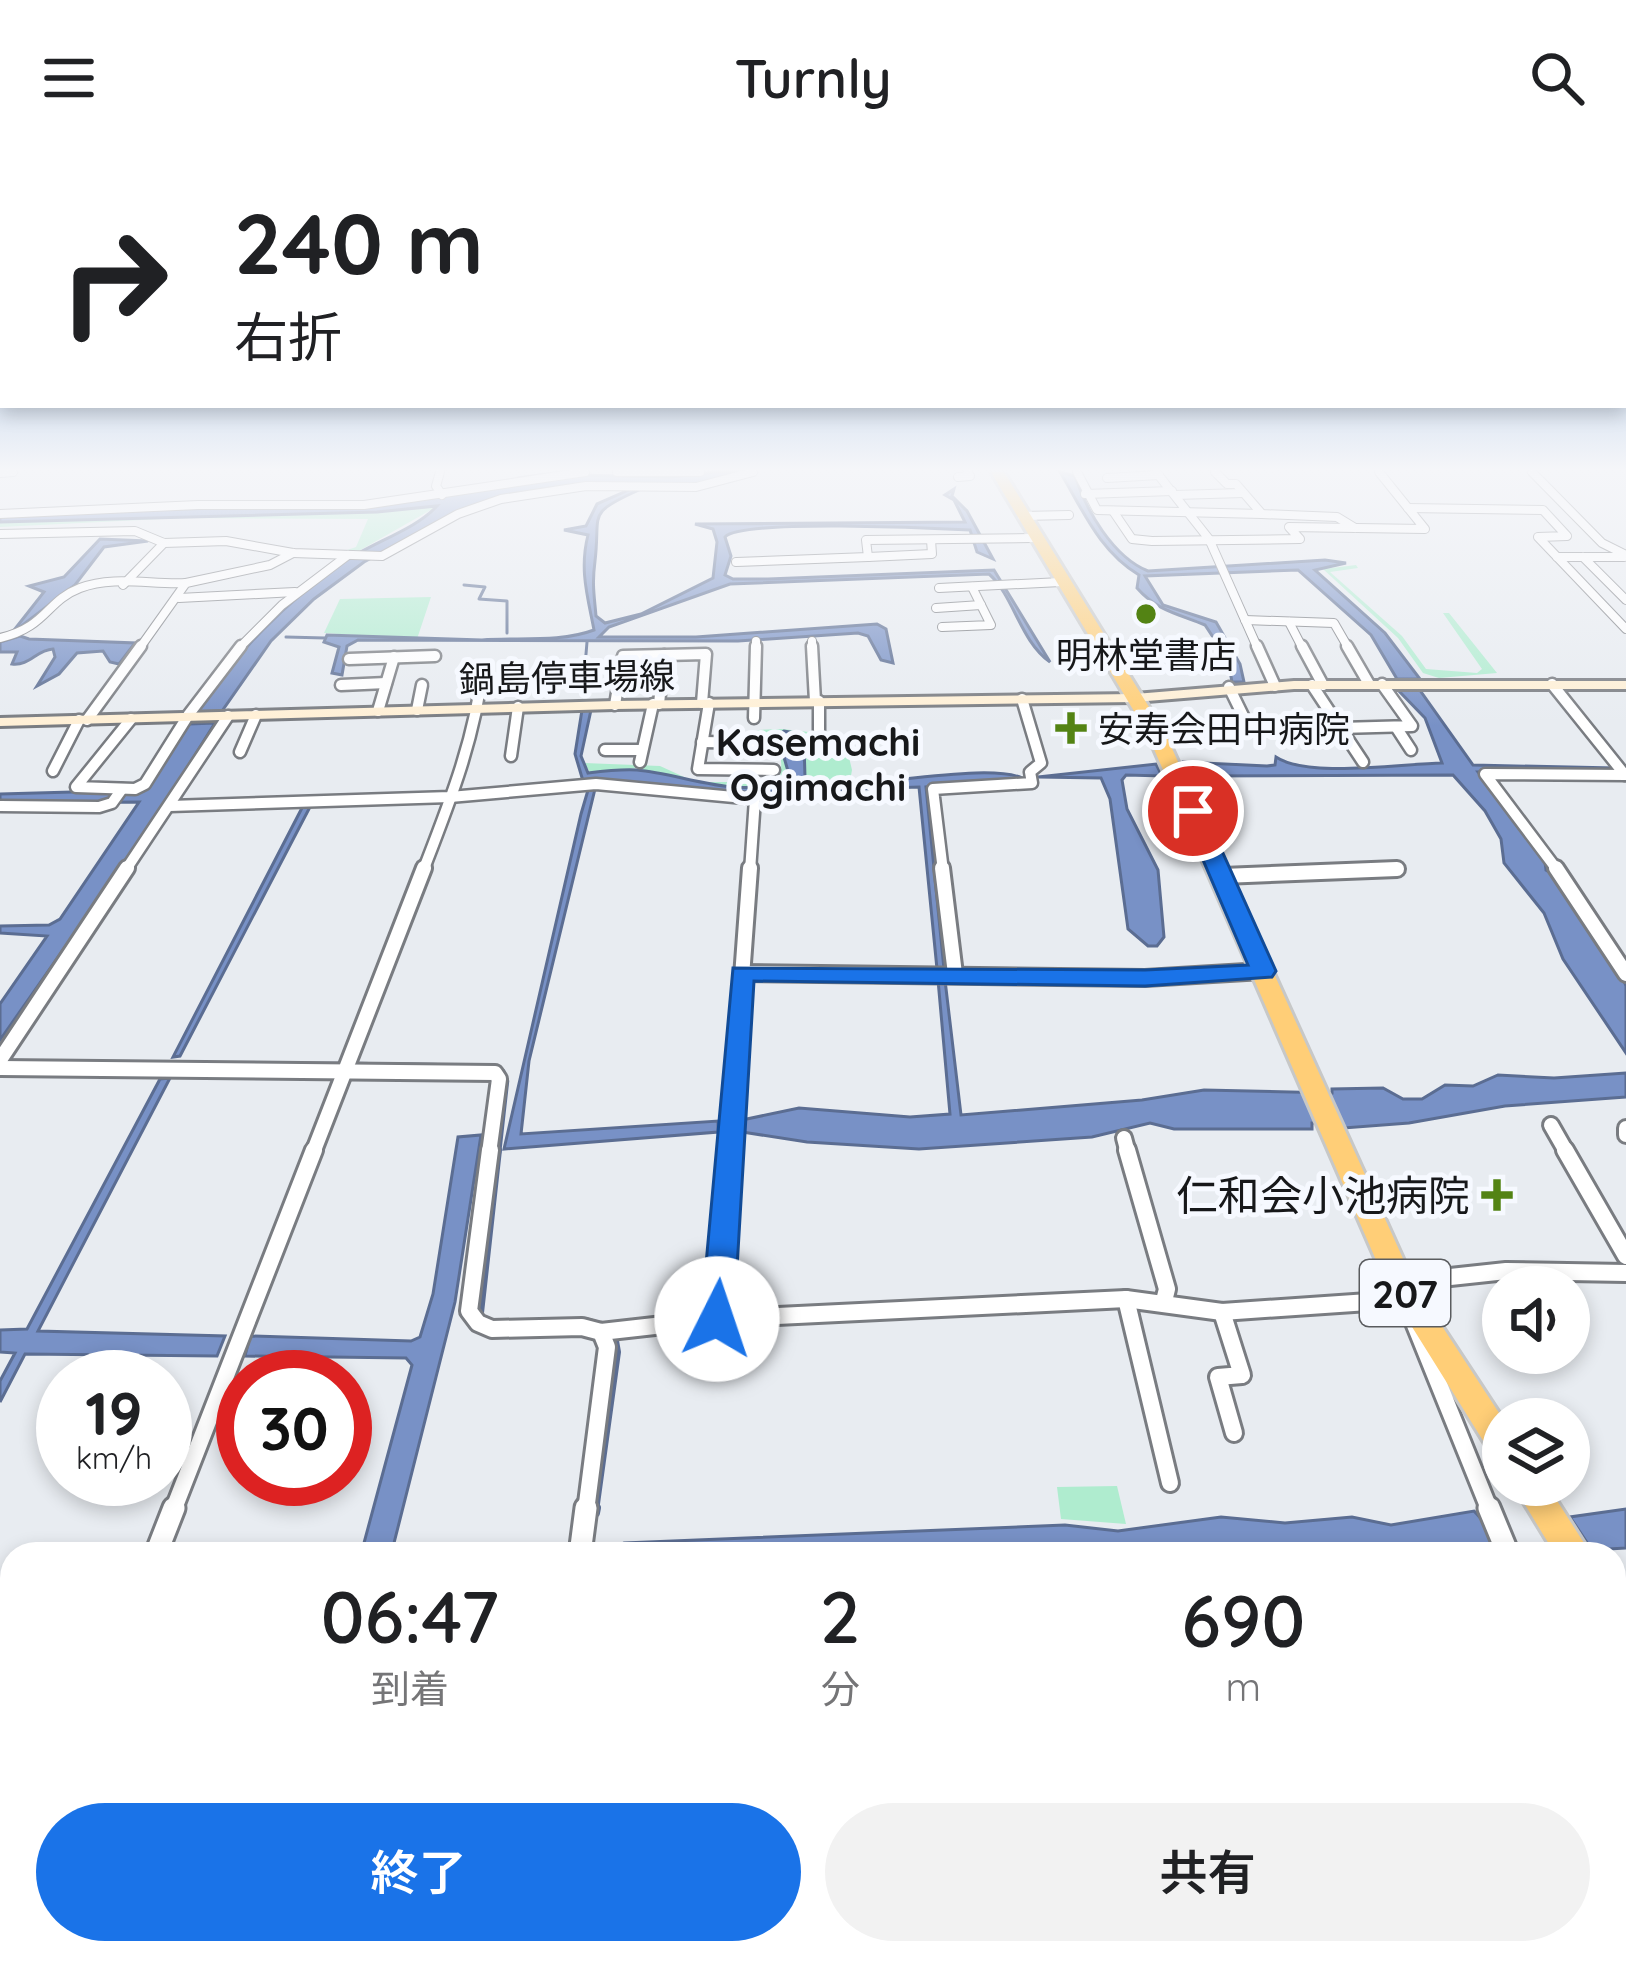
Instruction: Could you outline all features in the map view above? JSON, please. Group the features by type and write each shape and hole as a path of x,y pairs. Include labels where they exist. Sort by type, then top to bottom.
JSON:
{"highway":[{"name":"207","path":"1045,556 1169,760 1403,1290 1482,1412"},
{"path":"1543,1506 1566,1542"}],"main road":[{"name":"鍋島停車場線","path":"0,722 656,704 755,710 817,701 1135,698 1228,687 1626,685"}],"street":[{"path":"123,585 151,556"},
{"path":"5,638 39,627 72,591 86,586 186,583 270,565 287,556"},
{"path":"131,719 76,787 122,790 145,784 185,717 238,644 295,592 346,556"},
{"path":"736,562 881,556"},
{"path":"1216,556 1275,686"},
{"path":"1557,557 1610,556"},
{"path":"1557,557 1626,629"},
{"path":"1583,557 1626,600"},
{"path":"939,588 1060,582"},
{"path":"52,771 83,720 186,583"},
{"path":"942,627 991,625 972,586"},
{"path":"179,598 295,592"},
{"path":"937,608 981,605"},
{"path":"1245,620 1334,623 1412,726 1340,728"},
{"path":"1289,622 1340,728 1363,762"},
{"path":"755,710 756,641"},
{"path":"812,641 819,730"},
{"path":"615,705 622,656 706,654 698,769 774,770"},
{"path":"605,750 641,756 664,655"},
{"path":"349,659 436,656"},
{"path":"378,712 394,657"},
{"path":"161,1542 450,797 483,667"},
{"path":"341,685 386,683"},
{"path":"1552,684 1625,775"},
{"path":"417,710 422,686"},
{"path":"1228,687 1250,730"},
{"path":"955,974 933,789 1032,783 1030,772 1041,764 1022,699"},
{"path":"511,756 518,707"},
{"path":"0,1064 227,716"},
{"path":"240,752 256,716"},
{"path":"1396,727 1411,750"},
{"path":"702,742 769,743"},
{"path":"1625,775 1485,774 1582,902 1626,974"},
{"path":"170,806 450,797 596,784 755,799 717,1319"},
{"path":"0,806 112,803 122,790"},
{"path":"1223,876 1397,868"},
{"path":"742,973 1145,978 1263,971"},
{"path":"0,1064 346,1065 494,1072 499,1079 469,1311 478,1323 492,1329 609,1329 717,1319 1126,1299 1222,1312 1383,1301 1413,1281 1506,1271 1626,1273"},
{"path":"1551,1125 1626,1256"},
{"path":"1124,1138 1167,1289 1164,1301"},
{"path":"1403,1290 1423,1353 1503,1542"},
{"path":"1126,1299 1170,1483"},
{"path":"1222,1312 1242,1376 1218,1377 1234,1433"},
{"path":"582,1542 609,1329"}],"green space":[{"path":"1358,568 1330,572 1402,636 1426,669 1477,673 1482,669 1443,613 1449,613 1497,673 1439,678 1423,673 1398,638 1323,569"},
{"path":"431,597 417,639 324,633 340,599"},
{"path":"758,730 844,736 850,781 804,777 781,747 790,778 779,780 779,753 768,738 755,738"},
{"path":"584,763 660,766 695,782 770,782 746,787 678,781 639,768 590,772"},
{"path":"1117,1486 1126,1524 1061,1519 1057,1487"}],"water":[{"path":"84,556 97,556 75,585 11,634 44,592 29,586 64,577"},
{"path":"354,556 374,556 314,599 271,641 222,711 195,712 281,612"},
{"path":"585,556 595,556 596,616 605,623 641,614 713,578 715,556 731,556 725,575 733,579 994,570 1050,662 1031,642 989,574 730,584 609,627 599,637 696,637 877,624 886,629 893,663 881,660 868,636 858,633 738,641 358,640 347,646 342,675 332,673 339,647 324,642 327,635 482,640 552,638 594,630"},
{"path":"1116,556 1125,556 1148,571 1325,560 1346,563 1315,570 1385,633 1420,679 1397,679 1371,635 1298,570 1145,576 1163,605 1216,622 1240,664 1244,682 1232,682 1228,660 1205,625 1160,607 1145,596 1137,588 1139,575"},
{"path":"20,636 135,643 119,664 110,662 103,651 77,653 59,674 37,686 55,657 53,649 12,664 17,652 0,652 0,642"},
{"path":"1397,689 1419,689 1473,765 1614,768 1478,772 1545,862 1546,870 1578,904 1621,975 1626,986 1626,1053 1563,959 1544,913 1504,863 1501,839 1485,811 1453,775 1190,776 1184,762 1267,766 1275,765 1276,757 1331,768 1442,763 1425,718"},
{"path":"582,710 591,710 581,756 588,773 637,770 733,787 772,785 790,778 781,747 772,739 784,731 796,733 804,744 805,777 860,783 997,773 1027,781 926,787 944,969 937,969 919,787 743,793 583,781 575,754"},
{"path":"215,723 157,816 0,1040 0,1004 47,936 0,933 0,926 49,925 60,919 139,802 0,803 0,794 145,790 189,724"},
{"path":"1156,764 1162,776 1126,775 1122,780 1127,809 1158,870 1164,937 1157,946 1148,946 1128,929 1110,799 1101,778 1038,777"},
{"path":"595,789 529,1061 521,1134 718,1121 718,1132 504,1149 581,814 588,790"},
{"path":"311,805 180,1056 173,1057 303,806"},
{"path":"938,980 945,980 961,1115 1142,1100 1204,1090 1332,1093 1332,1089 1383,1088 1403,1099 1422,1099 1445,1085 1473,1086 1498,1075 1554,1078 1626,1073 1626,1097 1505,1106 1409,1123 1344,1128 1341,1122 1312,1123 1312,1129 1174,1129 1150,1123 1092,1137 919,1149 807,1142 742,1132 742,1120 799,1108 910,1117 950,1114"},
{"path":"170,1078 38,1331 225,1336 219,1350 216,1356 192,1356 192,1350 36,1350 36,1354 25,1354 0,1402 0,1381 15,1353 0,1352 0,1330 27,1329 160,1079"},
{"path":"481,1135 455,1302 394,1542 364,1542 412,1365 406,1358 372,1358 372,1350 246,1350 250,1336 411,1341 420,1337 433,1294 458,1137"},
{"path":"1626,1509 1626,1542 1587,1542 1570,1517"},
{"path":"1474,1511 1492,1542 648,1542 1065,1525 1118,1531 1221,1517 1285,1523 1352,1517 1391,1525"}],"waterway":[{"path":"464,585 485,587 479,599 507,601 507,633"},
{"path":"286,637 325,638"},
{"path":"585,666 587,642"},
{"path":"305,1064 342,1064"},
{"path":"353,1064 491,1066 503,1071 507,1081 499,1153"},
{"path":"481,1313 499,1150"},
{"path":"585,1320 607,1326"},
{"path":"596,1511 618,1352 615,1335"},
{"path":"596,1513 597,1508"}],"place":[{"name":"明林堂書店","path":"1146,614"},
{"name":"安寿会田中病院","path":"1071,728"},
{"name":"仁和会小池病院","path":"1497,1195"}],"district":[{"name":"Kasemachi Ogimachi","path":"818,764"}],"route":[{"path":"717,1319 742,973 1145,978 1263,971 1193,811"}]}
